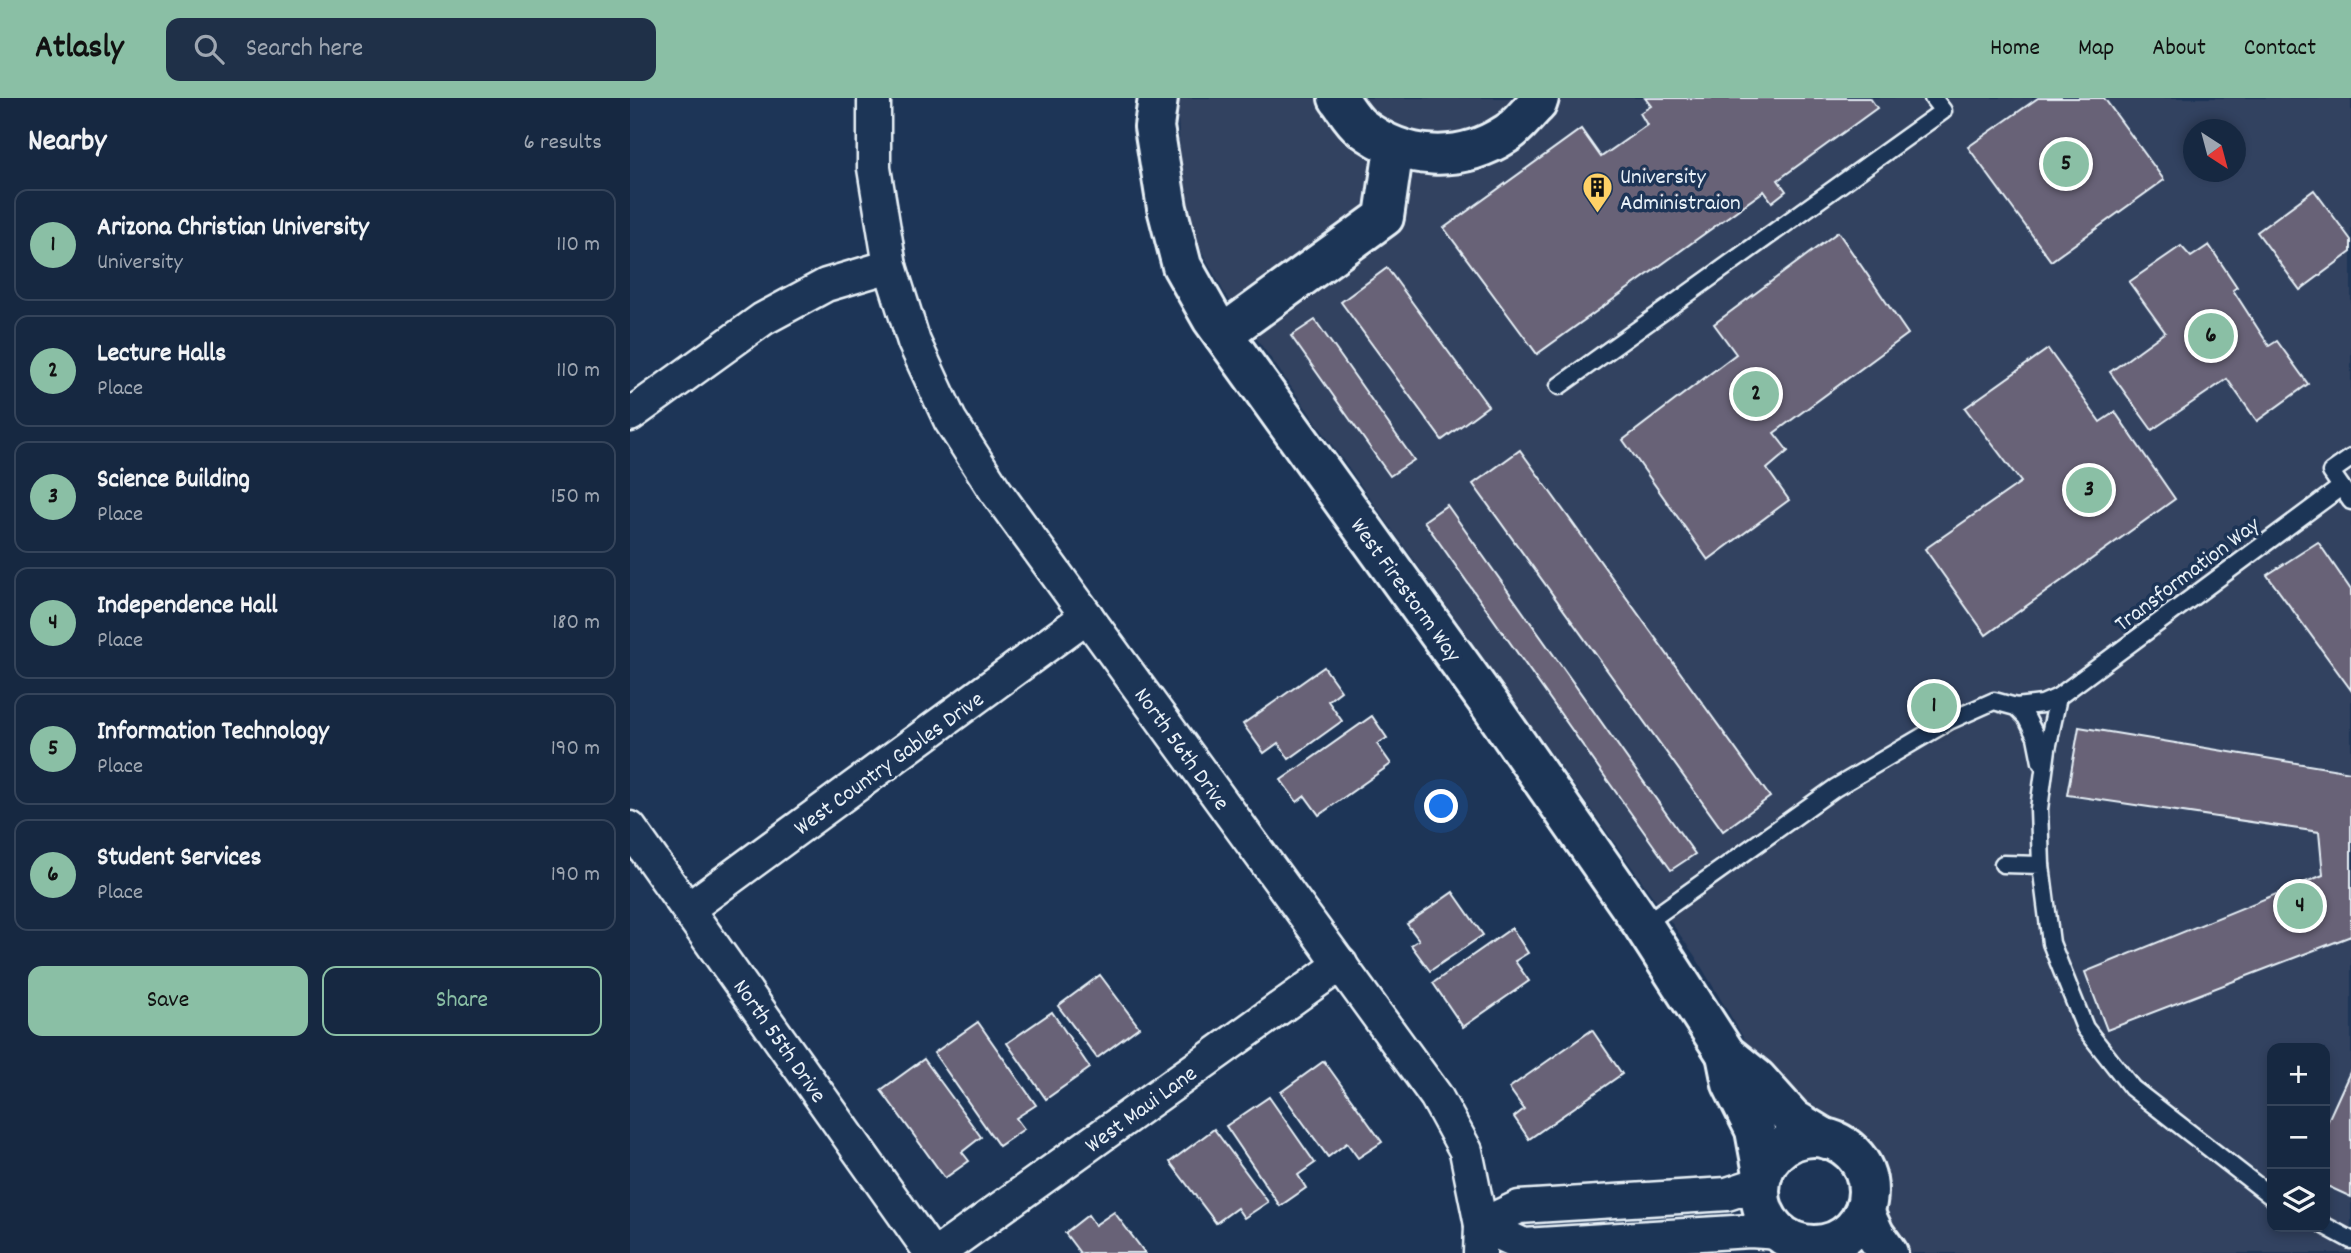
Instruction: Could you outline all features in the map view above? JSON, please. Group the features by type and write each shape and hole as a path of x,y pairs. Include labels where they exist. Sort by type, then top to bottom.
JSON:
{"street":[{"name":"North 56th Drive","path":"874,98 874,168 890,266 914,342 950,420 995,490 1436,1096 1466,1151 1480,1239"},
{"name":"West Firestorm Way","path":"1158,98 1153,127 1167,208 1182,265 1223,334 1490,705 1643,925 1726,1054 1757,1079 1793,1119 1826,1139"},
{"path":"1338,98 1359,126 1394,148 1433,156 1475,151 1508,133 1539,98"},
{"path":"1223,334 1384,217 1394,148"},
{"path":"630,415 763,319 826,285 890,266"},
{"name":"West Country Gables Drive","path":"688,909 1087,616"},
{"name":"North 55th Drive","path":"630,828 931,1253"},
{"name":"West Maui Lane","path":"938,1253 1341,964"},
{"name":"West Firestorm Way","path":"1726,1054 1732,1084 1755,1130 1762,1178"},
{"path":"1802,1138 1826,1139 1838,1142 1853,1153 1863,1167 1868,1184 1868,1202 1864,1212 1850,1232 1835,1242 1832,1248 1800,1244 1780,1233 1771,1225 1762,1209 1759,1191 1771,1157 1785,1145 1802,1138"},
{"path":"1480,1239 1520,1207 1727,1194 1762,1178"},
{"path":"1618,1200 1620,1238"},
{"path":"1864,1212 1875,1235 1888,1253"},
{"path":"1480,1239 1524,1245 1750,1231 1780,1233"}],"lane":[{"path":"1559,386 1943,111 1933,98"},
{"path":"2351,458 2331,472 2351,501"},
{"name":"Transformation Way","path":"1643,925 1835,788 1949,721 1994,701 2016,707 2042,704 2058,697 2341,487"},
{"path":"2058,697 2039,809 2040,865 2051,943 2085,1028 2132,1088 2267,1192"},
{"path":"2016,707 2026,717 2036,737 2043,775"},
{"path":"2003,864 2040,865"},
{"path":"2330,1229 2351,1240"}],"shaded area":[{"path":"1179,98 2351,98 2351,1253 1902,1253 1882,1207 1879,1180 1872,1160 1857,1140 1834,1130 1765,1074 1695,956 1225,294 1201,250 1182,186"}],"building":[{"name":"University Administraion","path":"1645,98 1870,98 1877,108 1778,180 1786,191 1772,202 1764,191 1537,354 1444,228 1581,129 1601,157 1647,125 1640,113 1651,106"},
{"path":"2038,98 2104,98 2164,180 2051,261 1968,147"},
{"path":"2314,190 2351,240 2351,252 2300,290 2257,232"},
{"path":"1838,232 1908,334 1774,433 1788,451 1767,469 1789,500 1708,560 1623,440 1736,354 1714,324"},
{"path":"2209,245 2237,287 2233,290 2269,346 2277,341 2308,384 2257,421 2227,379 2152,430 2110,372 2165,332 2129,282 2181,246 2191,257"},
{"path":"1387,268 1488,406 1442,440 1341,302"},
{"path":"1315,320 1414,460 1390,476 1291,336"},
{"path":"2048,349 2100,422 2115,412 2175,499 1986,635 1925,549 2021,482 1965,408"},
{"path":"1520,450 1770,797 1723,831 1473,484"},
{"path":"1447,505 1695,854 1671,870 1424,521"},
{"path":"2318,542 2351,590 2351,690 2267,575"},
{"path":"1324,667 1341,691 1328,701 1342,721 1289,759 1278,743 1264,753 1243,724"},
{"path":"1372,716 1387,738 1377,744 1391,764 1319,815 1305,796 1297,802 1281,780"},
{"path":"2079,727 2351,772 2351,936 2107,1030 2085,972 2323,875 2319,832 2067,795"},
{"path":"1453,892 1483,935 1430,971 1411,945 1419,940 1407,924"},
{"path":"1512,928 1528,953 1515,961 1529,981 1463,1027 1433,983"},
{"path":"1100,975 1139,1027 1097,1058 1058,1006"},
{"path":"1052,1012 1090,1068 1046,1099 1007,1043"},
{"path":"978,1022 1036,1105 1016,1118 1024,1129 999,1146 934,1053"},
{"path":"1592,1030 1622,1074 1529,1139 1514,1117 1524,1109 1509,1088"},
{"path":"924,1059 981,1137 962,1152 969,1161 945,1178 881,1090"},
{"path":"1324,1061 1382,1142 1358,1158 1347,1143 1328,1157 1281,1092"},
{"path":"2351,1070 2351,1197 2330,1187 2330,1116"},
{"path":"1269,1097 1315,1163 1298,1175 1306,1188 1280,1206 1226,1126"},
{"path":"1214,1129 1268,1202 1244,1218 1237,1208 1216,1223 1170,1162"},
{"path":"1114,1212 1145,1253 1080,1253 1065,1233 1088,1215 1095,1225"}],"place":[{"name":"Information Technology","path":"2066,164"},
{"name":"University Administraion","path":"1597,215"},
{"name":"Student Services","path":"2211,336"},
{"name":"Lecture Halls","path":"1756,394"},
{"name":"Science Building","path":"2089,490"},
{"name":"Arizona Christian University","path":"1934,706"},
{"name":"Independence Hall","path":"2300,906"}]}
